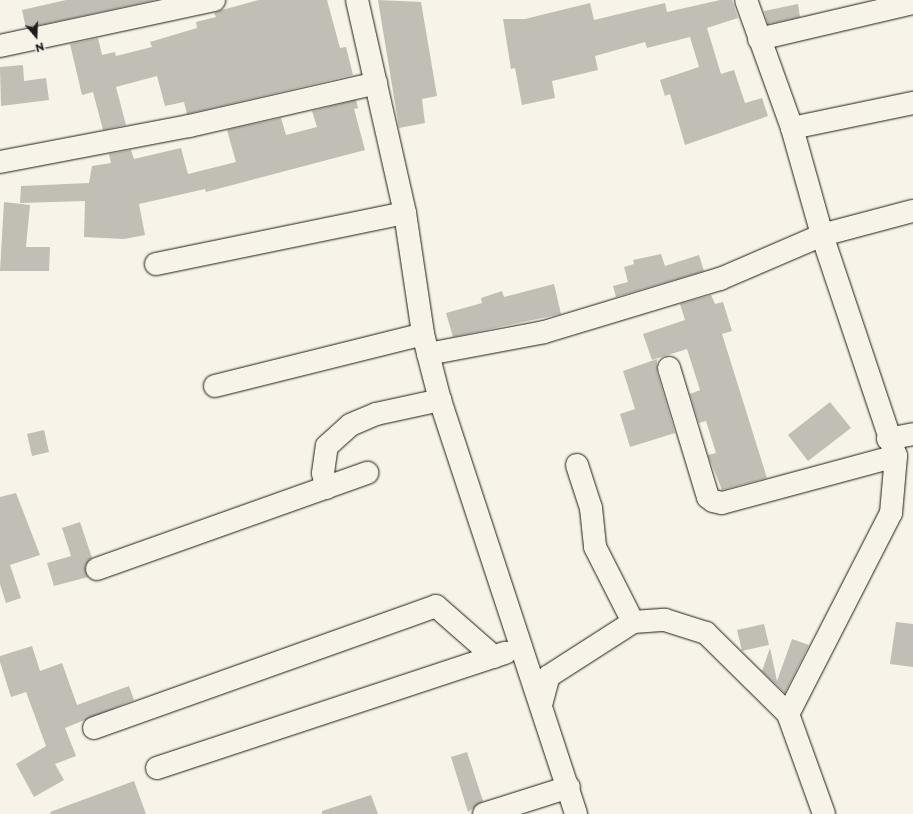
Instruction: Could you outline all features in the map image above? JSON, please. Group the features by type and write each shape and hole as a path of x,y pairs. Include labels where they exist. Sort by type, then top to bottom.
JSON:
{"street":[{"path":"0,46 214,0"},
{"path":"357,0 405,213 426,344 440,400 569,787 576,814"},
{"path":"746,0 792,128 822,235 892,448 891,513 788,714"},
{"path":"759,39 913,3"},
{"path":"0,162 182,128 376,83"},
{"path":"792,128 913,103"},
{"path":"214,386 426,344 558,328 720,279 822,235 913,211"},
{"path":"156,264 405,213"},
{"path":"669,368 708,497 713,501 722,503 892,448 913,434"},
{"path":"326,488 323,473 327,446 350,425 376,414 440,400"},
{"path":"577,466 591,508 595,547 633,622"},
{"path":"97,569 367,473"},
{"path":"94,728 436,606 494,657"},
{"path":"541,705 549,676 633,622 666,620 706,634 788,714 824,814"},
{"path":"157,768 522,648"},
{"path":"484,814 569,787"}],"building":[{"path":"66,0 155,0 26,28 22,10"},
{"path":"259,0 327,0 340,48 346,47 353,75 187,114 184,102 165,106 157,76 116,87 126,125 103,130 93,92 82,95 70,44 98,38 102,55 115,52 116,56 152,47 150,42 197,28 196,22 216,17 214,13"},
{"path":"378,0 421,2 437,96 422,99 425,123 399,128"},
{"path":"720,0 732,0 738,18 707,28 721,74 734,70 745,103 762,98 768,116 685,145 670,94 665,96 660,80 699,67 690,37 647,48 645,42 595,56 598,70 552,81 555,98 522,105 515,68 511,69 503,19 525,19 590,3 594,20 665,3 667,12"},
{"path":"798,4 800,17 768,24 764,11"},
{"path":"23,65 24,81 46,78 49,100 1,106 0,67"},
{"path":"356,100 358,108 354,109 365,150 206,192 205,189 139,204 145,235 124,239 84,237 85,201 20,203 21,186 89,183 92,166 111,163 109,154 131,150 134,159 181,148 188,174 236,162 227,130 281,118 286,135 317,127 312,111"},
{"path":"4,202 30,205 26,247 50,247 49,271 0,271"},
{"path":"661,254 665,266 699,255 704,271 616,297 613,286 628,282 624,267 634,264 633,260"},
{"path":"554,284 561,314 453,337 446,313 482,303 481,298 502,291 504,297"},
{"path":"711,295 715,304 723,302 732,331 722,334 767,478 722,490 708,455 716,453 706,421 699,423 690,394 700,390 687,349 652,360 643,334 685,320 680,304"},
{"path":"657,359 657,372 675,433 630,447 620,414 635,409 623,371"},
{"path":"830,402 851,428 808,461 788,435"},
{"path":"44,430 49,452 32,456 27,434"},
{"path":"16,493 40,555 10,565 21,598 6,603 0,584 0,497"},
{"path":"80,522 92,558 85,566 88,577 54,586 47,563 71,556 62,528"},
{"path":"896,622 913,624 913,667 890,664"},
{"path":"764,624 769,645 742,651 737,630"},
{"path":"792,639 809,645 785,693 762,671 770,648 777,681"},
{"path":"32,646 40,671 62,663 77,705 129,686 134,700 65,728 76,756 55,764 64,780 34,797 16,764 46,746 26,692 11,697 0,662 0,656"},
{"path":"467,752 483,801 468,812 451,757"},
{"path":"134,781 146,814 51,814 50,812"},
{"path":"371,795 378,814 322,814 322,811"}]}
